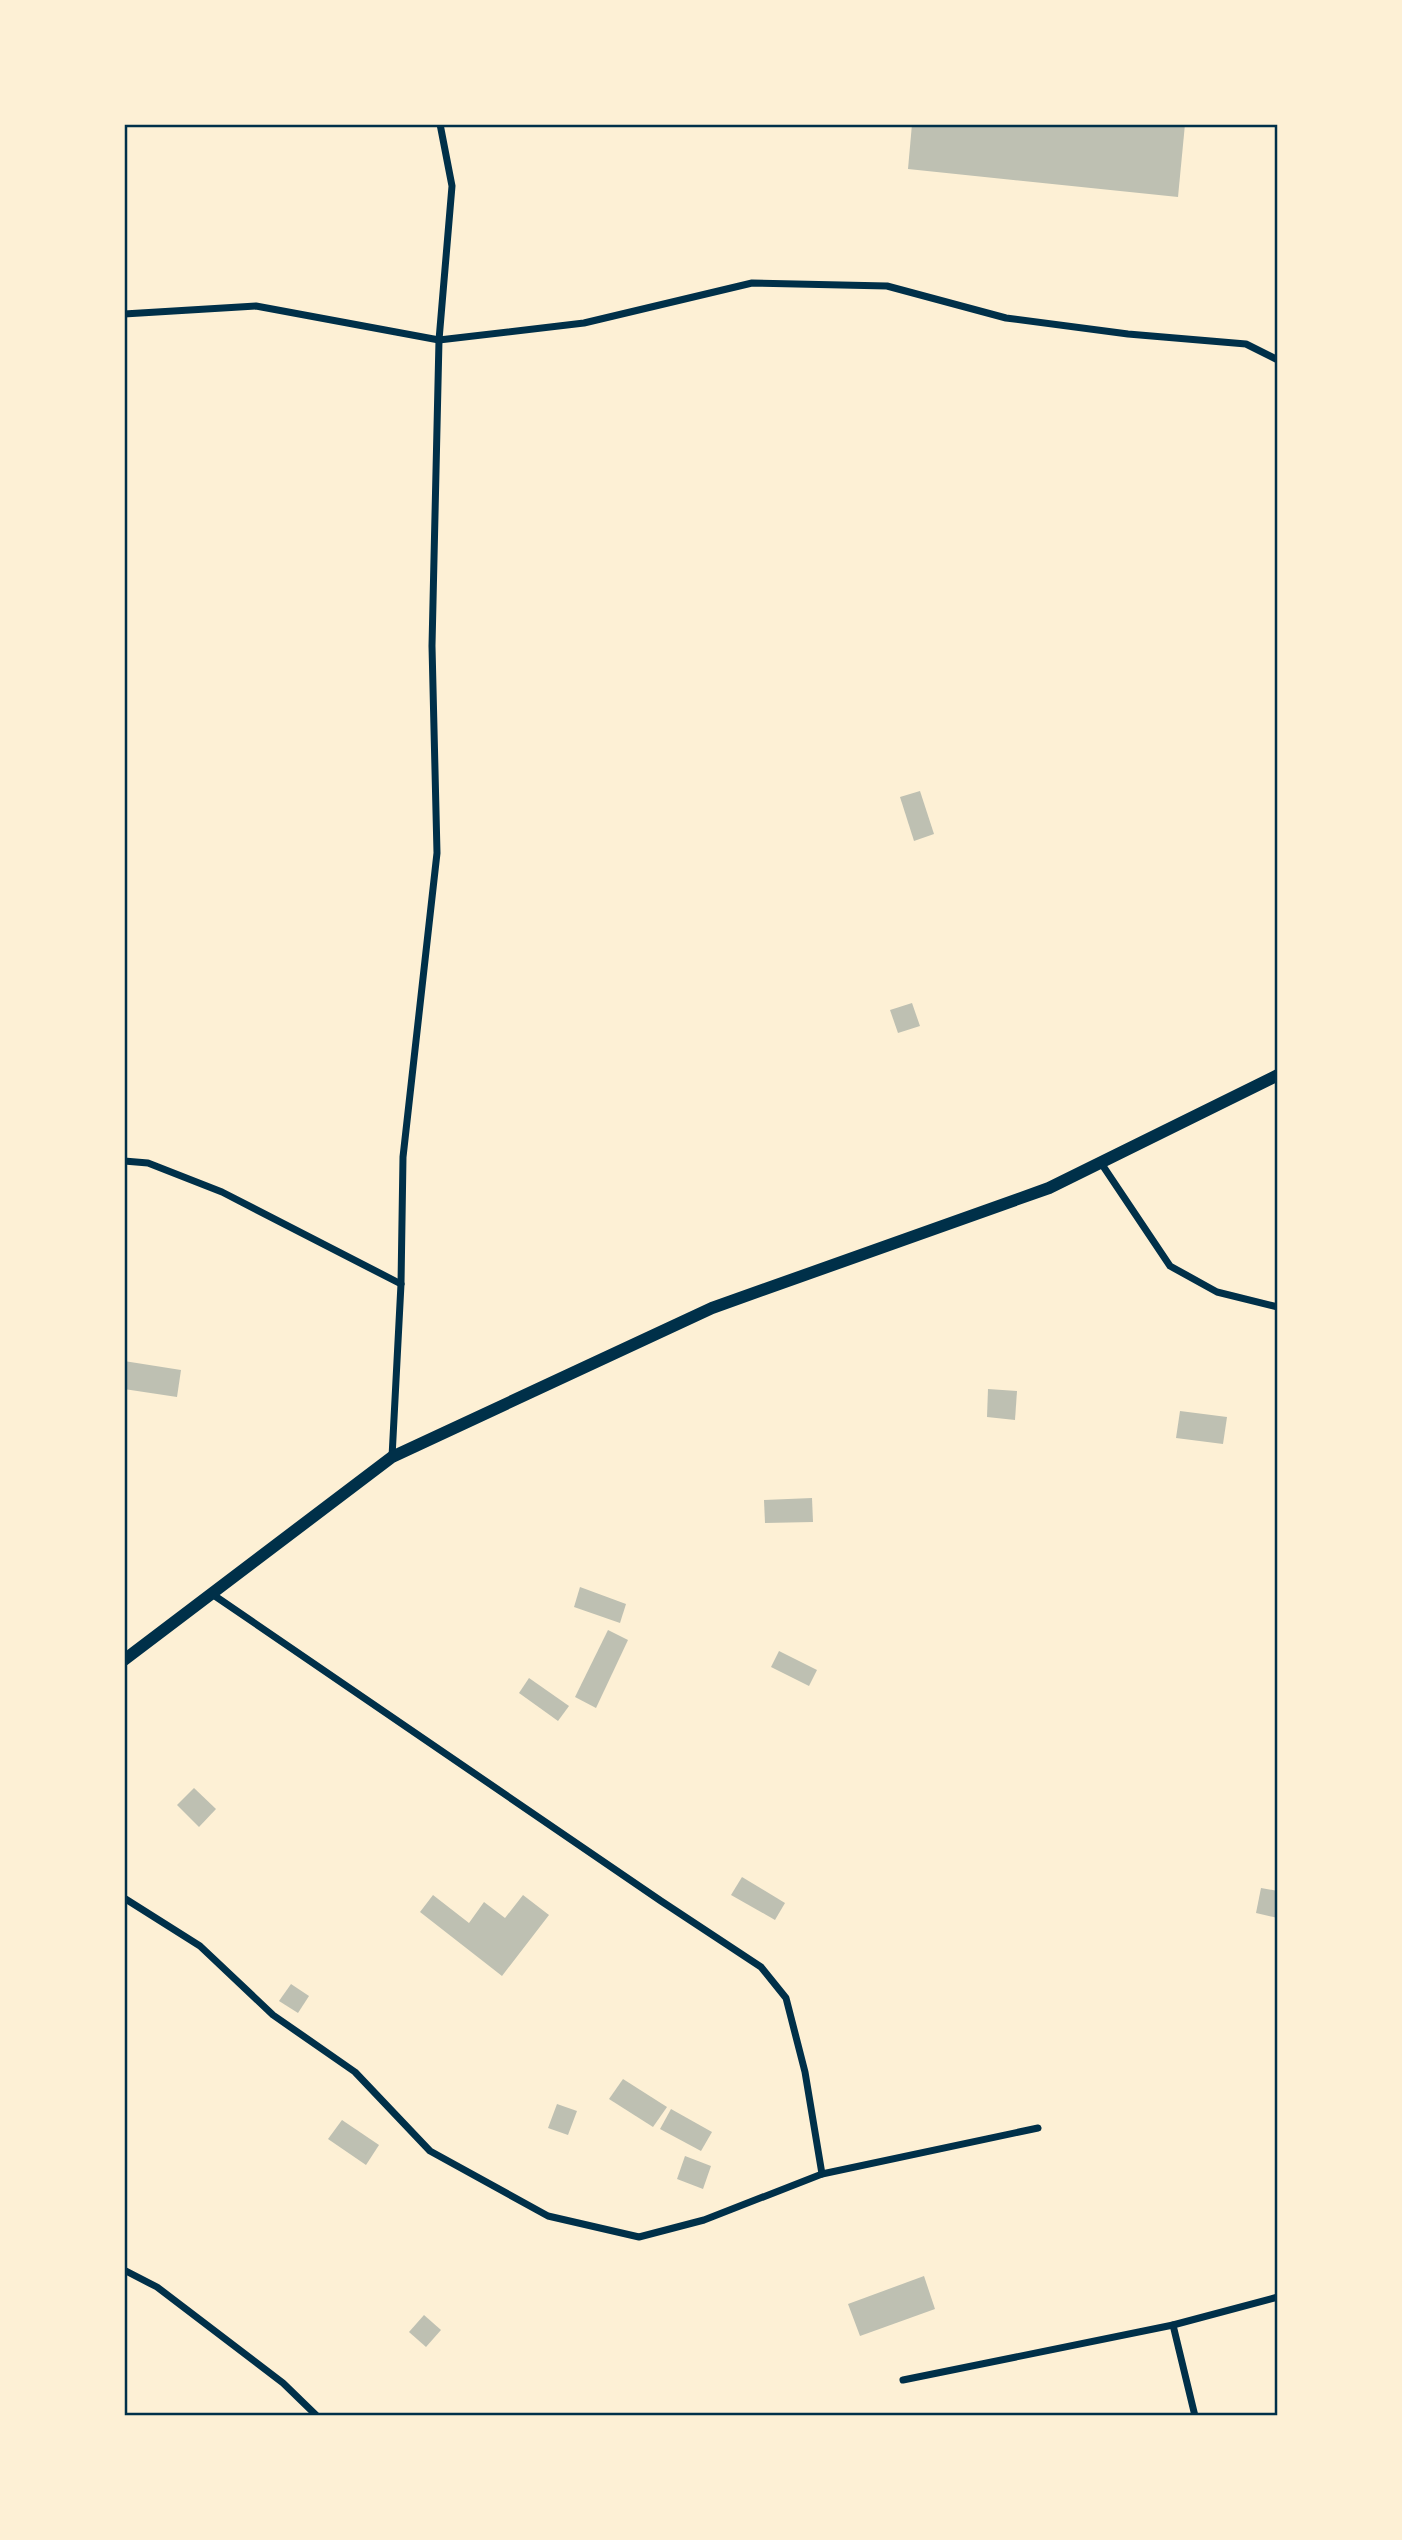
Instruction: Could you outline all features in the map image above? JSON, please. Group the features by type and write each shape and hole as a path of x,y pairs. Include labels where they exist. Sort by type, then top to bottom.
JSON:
{"street":[{"path":"391,1457 401,1284 403,1157 437,853 432,646 439,340 452,186 440,124"},
{"path":"124,314 256,306 439,340 584,323 752,283 887,286 1006,318 1128,334 1246,344 1278,360"},
{"path":"124,1660 391,1457 712,1308 1049,1188 1278,1074"},
{"path":"124,1161 148,1163 222,1192 401,1284"},
{"path":"1101,1163 1170,1266 1217,1292 1278,1307"},
{"path":"212,1594 761,1967 786,1998 805,2071 822,2174"},
{"path":"124,1898 200,1946 273,2015 355,2071 430,2151 548,2216 639,2238 704,2220 822,2174 1038,2127"},
{"path":"124,2270 157,2287 284,2384 317,2416"},
{"path":"903,2379 1173,2325 1278,2297"},
{"path":"1173,2325 1195,2416"}],"building":[{"path":"912,124 1185,124 1178,197 908,169"},
{"path":"920,791 934,834 914,841 900,797"},
{"path":"912,1003 920,1026 898,1033 890,1010"},
{"path":"124,1361 181,1370 177,1397 124,1389"},
{"path":"988,1389 1017,1391 1015,1420 987,1417"},
{"path":"1180,1411 1227,1417 1223,1444 1176,1438"},
{"path":"812,1498 813,1522 765,1523 764,1500"},
{"path":"580,1587 626,1604 620,1623 574,1607"},
{"path":"608,1630 628,1640 596,1708 575,1697"},
{"path":"779,1651 817,1670 809,1686 771,1667"},
{"path":"529,1678 569,1706 558,1721 519,1693"},
{"path":"194,1788 216,1809 199,1827 177,1805"},
{"path":"742,1877 785,1903 775,1920 731,1895"},
{"path":"1261,1888 1278,1891 1278,1918 1256,1913"},
{"path":"433,1895 469,1923 484,1902 505,1918 523,1895 549,1915 502,1976 420,1912"},
{"path":"291,1984 309,1996 298,2013 279,2001"},
{"path":"623,2079 667,2107 653,2127 609,2099"},
{"path":"557,2104 577,2111 568,2135 548,2128"},
{"path":"671,2109 712,2132 701,2151 660,2129"},
{"path":"342,2120 379,2145 366,2165 328,2139"},
{"path":"685,2156 711,2166 703,2189 677,2179"},
{"path":"924,2276 935,2309 860,2336 848,2304"},
{"path":"424,2315 441,2330 426,2347 409,2332"}]}
